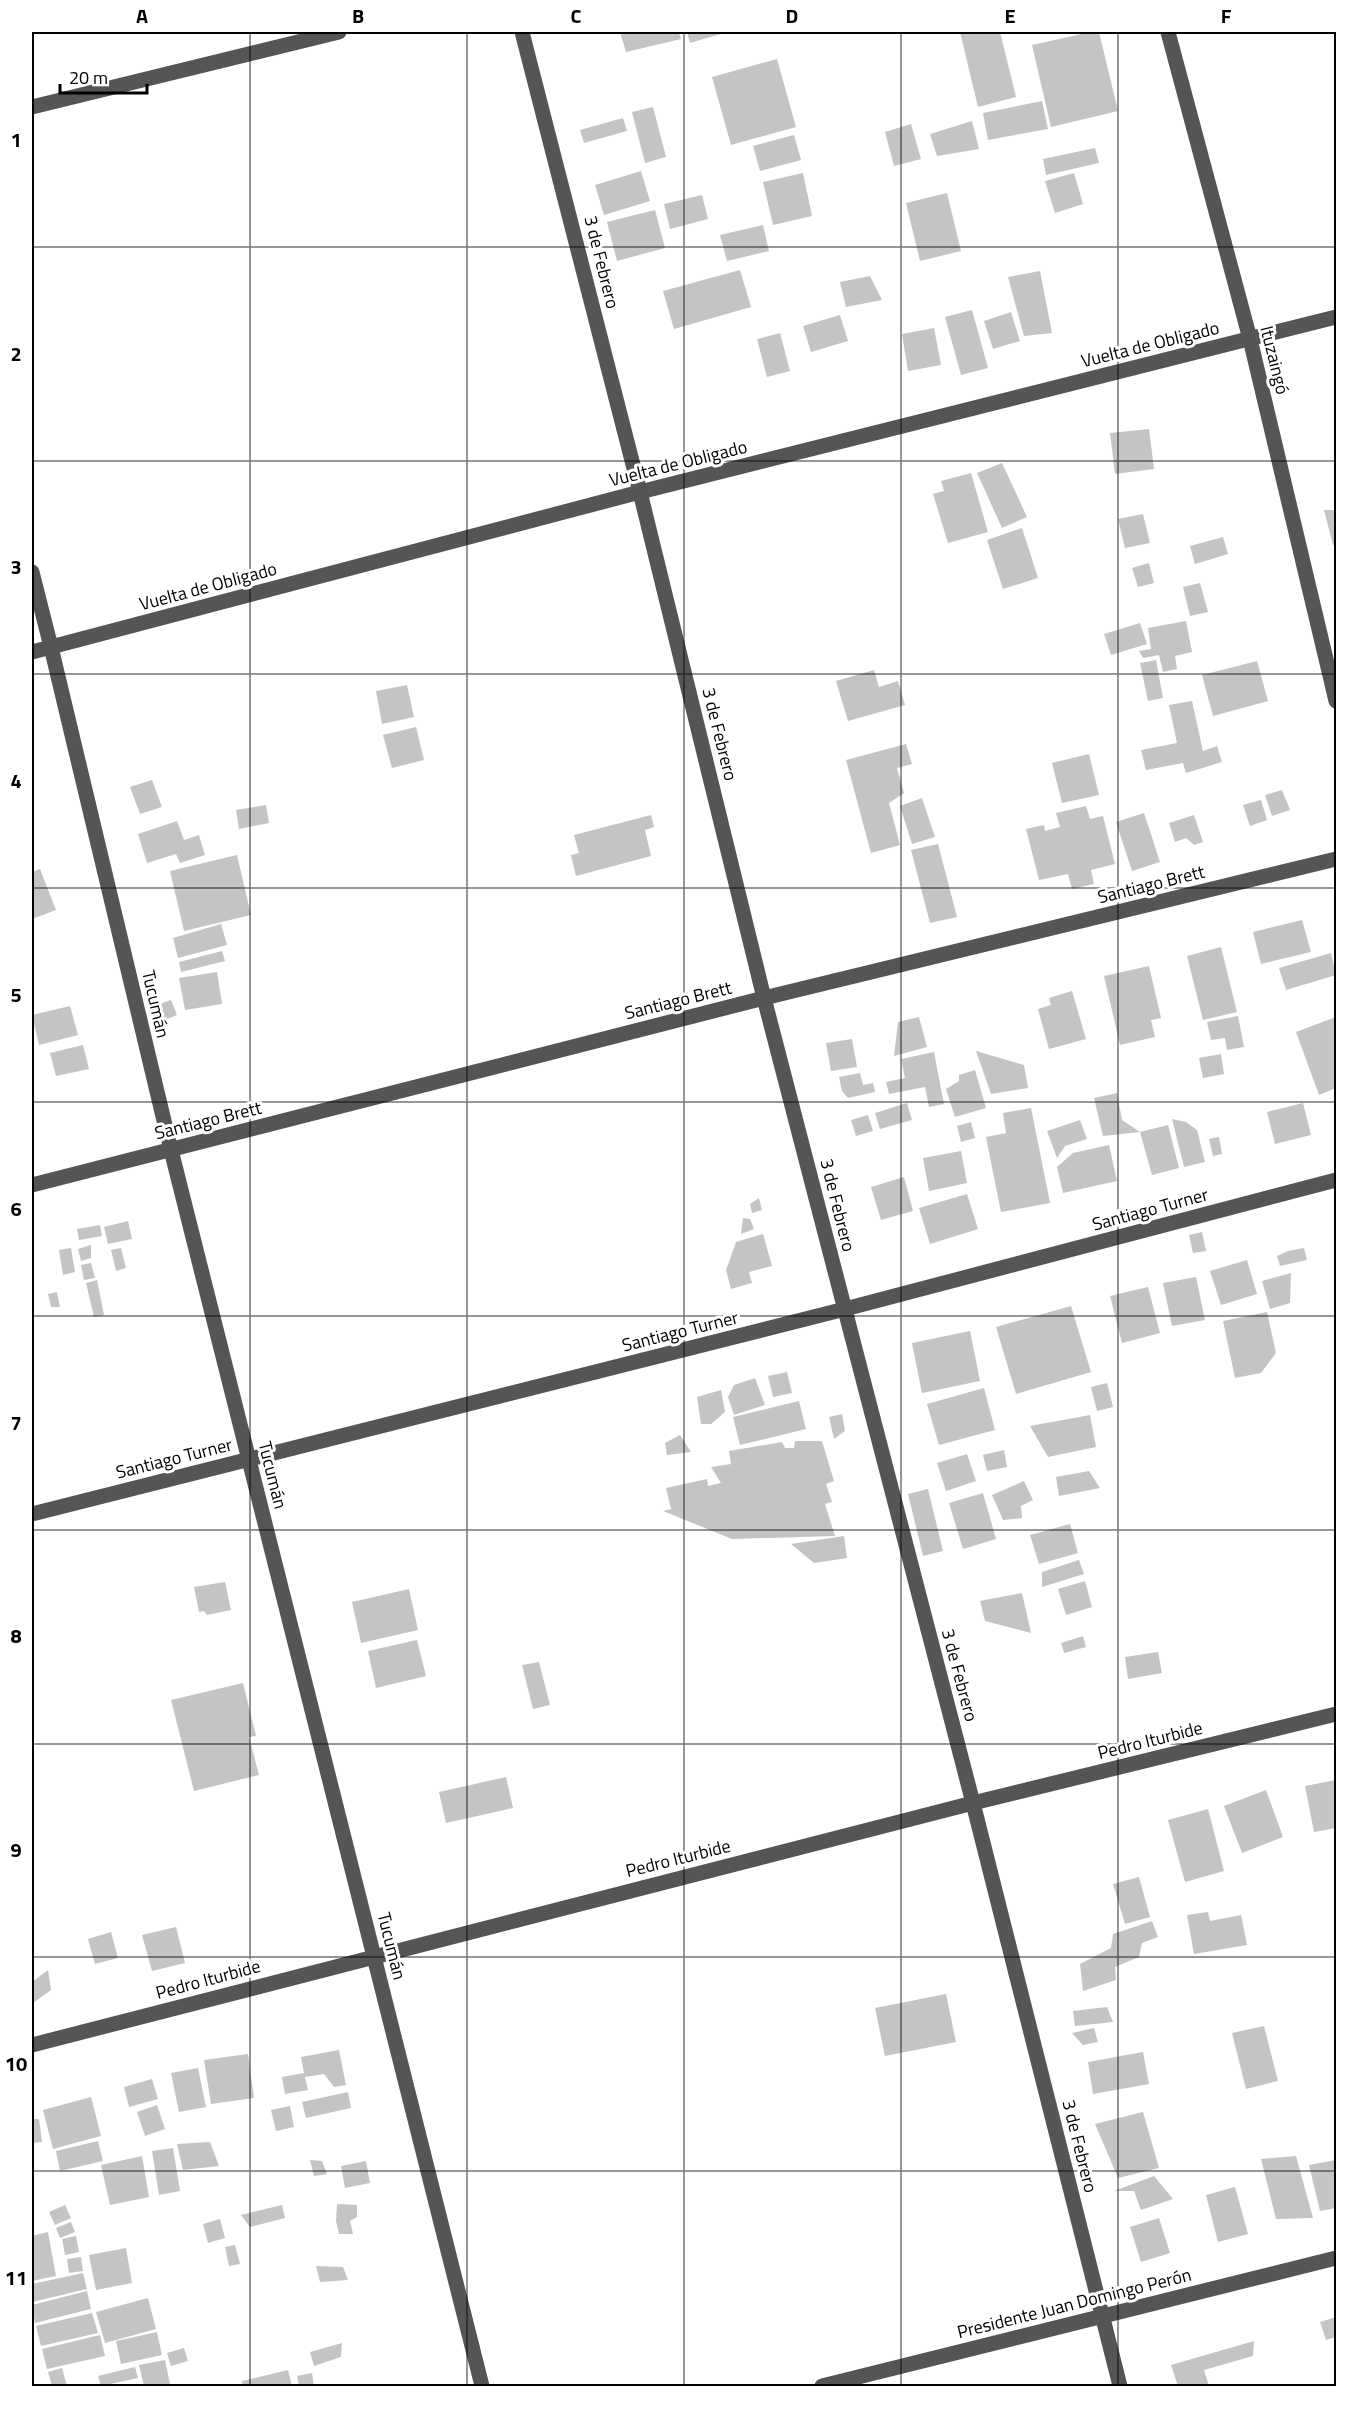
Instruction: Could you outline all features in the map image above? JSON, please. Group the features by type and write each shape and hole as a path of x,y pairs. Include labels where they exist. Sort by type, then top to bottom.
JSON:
{"street":[{"path":"32,107 339,32"},
{"name":"3 de Febrero","path":"522,32 640,492 764,998 973,1803 1120,2386"},
{"name":"Ituzaingó","path":"1168,32 1250,339 1336,700"},
{"name":"Vuelta de Obligado","path":"32,652 640,492 1336,317"},
{"name":"Tucumán","path":"32,572 171,1150 482,2386"},
{"name":"Santiago Brett","path":"32,1185 764,998 1336,858"},
{"name":"Santiago Turner","path":"32,1514 845,1309 1336,1180"},
{"name":"Pedro Iturbide","path":"32,2045 973,1803 1336,1714"},
{"name":"Presidente Juan Domingo Perón","path":"822,2386 1336,2258"}],"building":[{"path":"620,32 679,32 681,39 626,52"},
{"path":"687,32 727,32 690,43"},
{"path":"960,32 1000,32 1016,97 978,107"},
{"path":"1099,32 1118,111 1051,127 1032,45"},
{"path":"777,59 796,127 731,145 712,77"},
{"path":"1042,101 1048,129 988,140 983,113"},
{"path":"653,107 666,157 645,163 632,112"},
{"path":"623,118 627,131 584,143 580,130"},
{"path":"972,121 979,149 937,156 930,134"},
{"path":"911,124 921,159 894,166 885,132"},
{"path":"794,135 801,160 760,171 753,146"},
{"path":"1095,148 1099,163 1046,175 1043,159"},
{"path":"641,171 650,201 604,215 595,185"},
{"path":"803,173 812,216 773,225 763,182"},
{"path":"1074,173 1083,204 1055,213 1045,181"},
{"path":"947,193 961,251 920,261 906,203"},
{"path":"702,195 708,219 670,229 664,204"},
{"path":"655,210 665,248 617,261 607,222"},
{"path":"763,225 769,251 727,261 720,235"},
{"path":"740,270 751,307 674,329 663,291"},
{"path":"1040,271 1052,333 1024,336 1008,277"},
{"path":"870,276 882,300 846,307 840,282"},
{"path":"972,310 988,368 961,375 945,317"},
{"path":"1011,312 1020,341 993,349 984,321"},
{"path":"840,315 848,341 811,352 803,326"},
{"path":"934,328 941,365 908,371 902,334"},
{"path":"780,333 790,371 767,377 757,339"},
{"path":"1149,429 1154,469 1115,474 1110,433"},
{"path":"1002,463 1027,517 1002,528 977,473"},
{"path":"971,473 988,532 948,543 933,494 944,491 941,481"},
{"path":"1324,510 1336,510 1336,544 1333,545"},
{"path":"1143,514 1150,543 1125,548 1118,519"},
{"path":"1022,528 1038,578 1003,589 987,540"},
{"path":"1223,537 1228,554 1195,564 1190,546"},
{"path":"1149,563 1154,583 1138,587 1132,568"},
{"path":"1200,583 1208,612 1190,616 1183,587"},
{"path":"1186,621 1192,652 1175,656 1177,669 1163,672 1159,655 1143,658 1139,651 1151,649 1148,628"},
{"path":"1140,623 1147,644 1111,655 1104,634"},
{"path":"1156,660 1163,698 1148,701 1140,663"},
{"path":"1257,661 1268,701 1213,716 1202,675"},
{"path":"874,670 879,687 898,681 905,705 848,721 836,681"},
{"path":"407,685 414,717 382,724 376,691"},
{"path":"1192,701 1203,751 1217,746 1222,762 1186,773 1183,763 1146,770 1141,750 1177,743 1169,705"},
{"path":"416,727 424,760 392,768 383,735"},
{"path":"906,744 912,764 897,768 904,793 889,803 900,845 871,853 846,760"},
{"path":"1089,754 1099,795 1062,803 1052,763"},
{"path":"152,780 162,807 140,814 130,787"},
{"path":"1282,790 1290,810 1272,816 1265,795"},
{"path":"922,798 935,837 912,844 900,806"},
{"path":"1261,800 1267,820 1250,826 1243,805"},
{"path":"266,805 269,823 239,829 236,810"},
{"path":"1086,806 1090,819 1103,816 1115,864 1091,870 1094,884 1072,889 1068,874 1039,880 1026,829 1044,825 1045,831 1060,827 1056,813"},
{"path":"1144,813 1160,862 1132,871 1116,822"},
{"path":"651,815 654,827 645,830 651,856 576,876 571,855 579,853 574,835"},
{"path":"1194,815 1203,842 1194,845 1186,838 1175,842 1169,823"},
{"path":"177,821 184,840 199,835 205,855 180,863 176,854 147,863 138,834"},
{"path":"938,844 957,917 930,923 911,850"},
{"path":"237,855 251,915 184,931 170,871"},
{"path":"40,869 56,910 32,919 32,872"},
{"path":"1302,920 1311,952 1261,964 1253,932"},
{"path":"221,924 227,945 178,958 173,938"},
{"path":"1221,947 1237,1012 1203,1020 1187,956"},
{"path":"222,951 225,961 181,972 179,962"},
{"path":"1331,953 1336,975 1286,990 1279,968"},
{"path":"1149,966 1161,1018 1151,1020 1155,1037 1120,1045 1104,976"},
{"path":"217,972 222,1004 185,1010 179,978"},
{"path":"1072,991 1086,1039 1049,1049 1038,1009 1051,1005 1049,998"},
{"path":"171,1000 177,1015 160,1022 154,1006"},
{"path":"70,1006 78,1035 39,1045 32,1015"},
{"path":"1238,1016 1244,1047 1227,1050 1225,1038 1211,1040 1207,1022"},
{"path":"919,1017 927,1047 894,1056 898,1022"},
{"path":"1336,1017 1336,1088 1319,1095 1296,1032"},
{"path":"852,1039 857,1067 831,1071 826,1043"},
{"path":"83,1045 89,1069 56,1076 50,1053"},
{"path":"976,1051 1024,1065 1028,1088 991,1094"},
{"path":"934,1052 944,1104 929,1107 925,1087 889,1094 886,1082 905,1078 901,1059"},
{"path":"1221,1054 1224,1074 1203,1078 1199,1058"},
{"path":"975,1070 986,1108 955,1117 946,1089 959,1081 959,1075"},
{"path":"860,1073 863,1085 873,1083 875,1092 848,1098 842,1091 839,1077"},
{"path":"1117,1093 1122,1120 1140,1132 1103,1136 1094,1098"},
{"path":"907,1103 912,1120 880,1129 875,1113"},
{"path":"1303,1103 1311,1135 1275,1144 1267,1112"},
{"path":"1031,1108 1050,1203 1001,1212 986,1137 1006,1133 1003,1113"},
{"path":"868,1115 873,1131 856,1136 851,1120"},
{"path":"1172,1119 1186,1122 1197,1130 1205,1162 1184,1167"},
{"path":"1080,1120 1087,1139 1065,1146 1057,1158 1047,1131"},
{"path":"971,1122 975,1138 961,1142 957,1126"},
{"path":"1168,1125 1179,1168 1152,1175 1140,1132"},
{"path":"1219,1137 1222,1154 1213,1156 1209,1139"},
{"path":"1109,1145 1117,1181 1063,1193 1057,1167 1073,1153"},
{"path":"961,1151 967,1183 929,1191 923,1158"},
{"path":"904,1177 913,1211 881,1220 871,1187"},
{"path":"967,1194 978,1229 930,1244 919,1208"},
{"path":"759,1198 762,1210 752,1213 750,1204"},
{"path":"743,1218 750,1219 754,1229 741,1234"},
{"path":"128,1221 132,1239 108,1244 104,1227"},
{"path":"100,1225 102,1236 79,1240 77,1229"},
{"path":"1202,1232 1206,1251 1193,1253 1189,1235"},
{"path":"763,1234 772,1266 749,1272 752,1283 731,1289 726,1270 736,1242"},
{"path":"91,1245 91,1258 81,1261 78,1249"},
{"path":"71,1248 75,1272 63,1275 59,1250"},
{"path":"121,1248 126,1268 116,1271 111,1250"},
{"path":"1304,1248 1307,1260 1280,1266 1277,1256"},
{"path":"1247,1260 1257,1294 1221,1305 1210,1271"},
{"path":"91,1263 95,1278 84,1280 81,1265"},
{"path":"1291,1273 1290,1303 1270,1309 1262,1281"},
{"path":"1196,1277 1205,1320 1172,1326 1163,1283"},
{"path":"97,1280 104,1315 94,1317 86,1283"},
{"path":"1148,1287 1160,1333 1122,1343 1110,1296"},
{"path":"57,1292 60,1307 51,1307 48,1294"},
{"path":"1071,1306 1091,1372 1016,1394 996,1327"},
{"path":"1267,1312 1276,1353 1261,1373 1235,1378 1223,1321"},
{"path":"970,1331 980,1381 922,1393 912,1343"},
{"path":"787,1372 792,1393 773,1397 768,1376"},
{"path":"755,1378 765,1405 734,1415 728,1397 734,1385"},
{"path":"1107,1383 1113,1407 1097,1411 1091,1387"},
{"path":"984,1388 995,1430 939,1445 927,1404"},
{"path":"721,1390 725,1412 711,1424 701,1424 697,1397"},
{"path":"799,1401 806,1429 740,1445 733,1417"},
{"path":"842,1414 845,1431 834,1439 829,1417"},
{"path":"1090,1415 1096,1447 1048,1457 1030,1426"},
{"path":"680,1435 691,1452 667,1455 665,1443"},
{"path":"795,1441 822,1441 834,1481 826,1484 832,1502 825,1504 835,1536 732,1539 663,1511 671,1509 666,1488 707,1479 708,1486 721,1483 711,1467 731,1464 729,1451 782,1442 785,1448 794,1448"},
{"path":"1004,1450 1007,1467 987,1471 983,1455"},
{"path":"967,1454 976,1481 946,1491 937,1463"},
{"path":"1089,1471 1100,1488 1059,1496 1056,1477"},
{"path":"1024,1481 1033,1500 1021,1506 1022,1518 1003,1520 992,1495"},
{"path":"928,1489 943,1551 923,1556 908,1494"},
{"path":"983,1493 996,1539 963,1549 949,1503"},
{"path":"1070,1524 1078,1553 1039,1564 1030,1535"},
{"path":"844,1536 847,1558 814,1563 791,1544"},
{"path":"1079,1560 1084,1574 1042,1587 1042,1572"},
{"path":"1085,1581 1092,1607 1066,1615 1058,1589"},
{"path":"225,1582 231,1610 207,1615 204,1611 199,1612 194,1587"},
{"path":"409,1589 418,1630 361,1643 352,1602"},
{"path":"1022,1593 1031,1633 985,1621 980,1601"},
{"path":"1083,1636 1086,1647 1064,1653 1061,1643"},
{"path":"417,1640 426,1676 376,1688 368,1651"},
{"path":"1158,1652 1162,1673 1128,1679 1125,1657"},
{"path":"539,1662 550,1705 533,1709 522,1665"},
{"path":"243,1683 256,1736 249,1737 259,1775 194,1791 171,1700"},
{"path":"506,1777 513,1808 446,1823 439,1792"},
{"path":"1336,1780 1336,1828 1314,1832 1305,1786"},
{"path":"1266,1790 1283,1837 1242,1853 1224,1806"},
{"path":"1208,1809 1224,1871 1185,1882 1168,1820"},
{"path":"1139,1877 1150,1917 1125,1924 1113,1884"},
{"path":"1208,1912 1210,1921 1241,1915 1247,1945 1194,1954 1187,1915"},
{"path":"1152,1921 1158,1937 1142,1943 1139,1957 1115,1967 1116,1980 1083,1991 1080,1964 1111,1948 1113,1934"},
{"path":"176,1927 185,1963 152,1971 142,1935"},
{"path":"111,1932 118,1958 95,1964 88,1939"},
{"path":"48,1970 51,1990 33,2003 32,1982"},
{"path":"946,1994 956,2042 885,2056 875,2008"},
{"path":"1107,2007 1113,2022 1075,2026 1073,2011"},
{"path":"1264,2026 1278,2081 1246,2089 1232,2033"},
{"path":"1094,2028 1098,2042 1083,2045 1072,2033"},
{"path":"339,2050 346,2085 334,2087 324,2074 305,2077 308,2090 285,2094 282,2077 304,2073 301,2057"},
{"path":"1143,2052 1149,2084 1093,2094 1088,2062"},
{"path":"248,2054 254,2098 211,2104 204,2060"},
{"path":"198,2068 206,2107 179,2112 171,2073"},
{"path":"152,2079 158,2099 129,2107 124,2087"},
{"path":"348,2092 351,2108 306,2118 302,2102"},
{"path":"91,2097 101,2136 53,2149 43,2110"},
{"path":"157,2105 165,2129 145,2136 137,2112"},
{"path":"290,2106 294,2127 276,2131 271,2110"},
{"path":"1143,2112 1159,2168 1118,2178 1095,2124"},
{"path":"32,2119 39,2119 42,2142 32,2143"},
{"path":"98,2141 103,2161 60,2171 56,2151"},
{"path":"210,2142 219,2166 183,2170 177,2144"},
{"path":"173,2148 180,2191 159,2195 152,2151"},
{"path":"142,2156 149,2197 110,2205 101,2165"},
{"path":"1296,2156 1313,2218 1276,2219 1261,2159"},
{"path":"310,2160 322,2161 327,2174 314,2176"},
{"path":"1336,2160 1336,2208 1320,2211 1309,2165"},
{"path":"366,2161 370,2183 345,2188 341,2166"},
{"path":"1154,2176 1173,2199 1141,2210 1134,2191 1114,2191"},
{"path":"1235,2187 1248,2234 1218,2242 1206,2195"},
{"path":"337,2204 357,2205 357,2217 350,2221 353,2234 339,2234 336,2221"},
{"path":"65,2205 71,2218 55,2225 49,2212"},
{"path":"282,2205 285,2218 250,2227 241,2215"},
{"path":"1159,2218 1170,2253 1141,2262 1130,2227"},
{"path":"220,2219 225,2238 208,2243 203,2224"},
{"path":"71,2222 75,2232 60,2238 56,2228"},
{"path":"48,2232 56,2276 32,2281 32,2236"},
{"path":"76,2236 79,2252 65,2255 62,2239"},
{"path":"235,2245 240,2264 229,2266 225,2247"},
{"path":"126,2248 132,2283 96,2290 89,2255"},
{"path":"81,2257 83,2271 69,2273 67,2259"},
{"path":"316,2266 343,2267 348,2280 320,2282"},
{"path":"83,2273 87,2289 32,2302 32,2284"},
{"path":"87,2291 91,2309 35,2323 32,2305"},
{"path":"148,2298 156,2329 105,2343 96,2312"},
{"path":"92,2313 98,2333 41,2346 36,2326"},
{"path":"1336,2317 1336,2337 1326,2340 1320,2322"},
{"path":"157,2332 162,2355 121,2364 116,2341"},
{"path":"100,2335 105,2356 47,2369 42,2349"},
{"path":"1254,2341 1253,2356 1204,2370 1209,2386 1178,2386 1171,2365"},
{"path":"342,2343 341,2357 314,2366 310,2352"},
{"path":"184,2348 188,2361 171,2366 167,2353"},
{"path":"165,2360 170,2384 144,2386 139,2365"},
{"path":"135,2367 138,2378 101,2386 98,2376"},
{"path":"62,2368 67,2386 52,2386 48,2372"},
{"path":"288,2370 292,2386 243,2386 242,2381"},
{"path":"312,2373 314,2386 299,2386 297,2376"}]}
